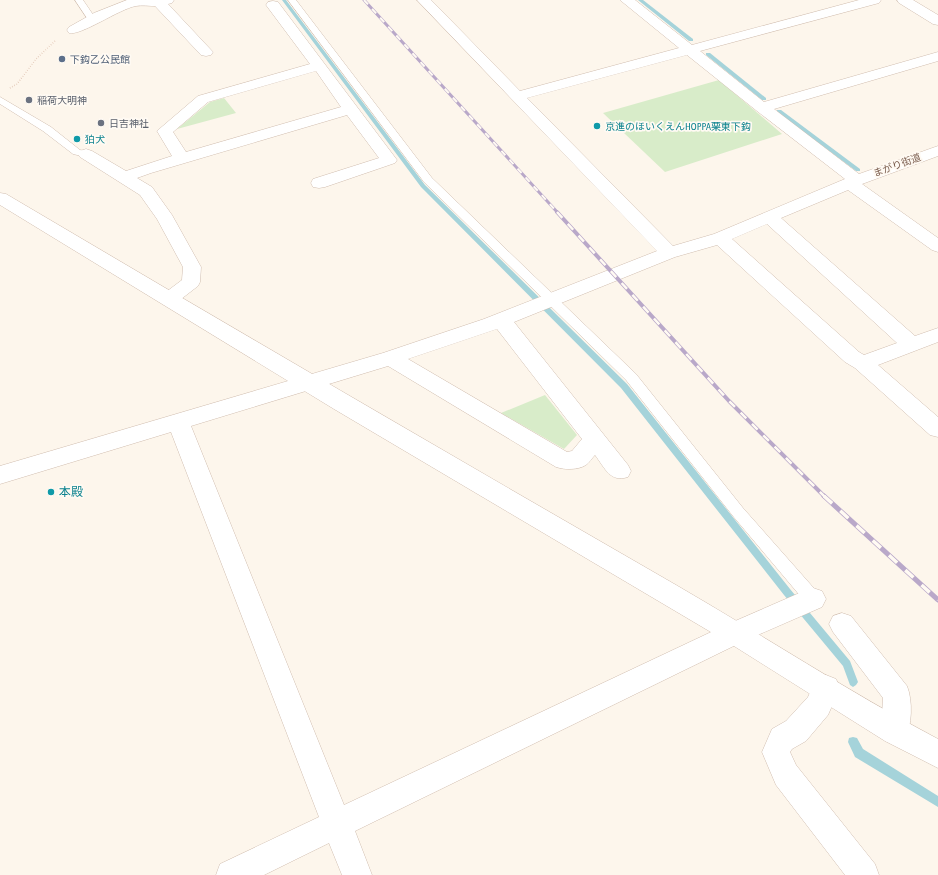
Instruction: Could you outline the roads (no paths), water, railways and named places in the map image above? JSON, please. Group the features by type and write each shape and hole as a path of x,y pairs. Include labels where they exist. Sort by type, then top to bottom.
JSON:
{"street":[{"path":"424,0 670,253"},
{"path":"627,0 853,181 938,246"},
{"path":"518,96 874,0"},
{"path":"904,0 938,21"},
{"path":"74,30 92,19 134,2 163,1 206,52"},
{"path":"273,5 388,160 319,183"},
{"path":"762,108 938,56"},
{"path":"181,158 165,131 203,99 319,66"},
{"path":"126,177 145,169 181,158 350,109"},
{"name":"まがり街道","path":"0,475 390,358 501,320 670,253 720,238 853,181 938,151"},
{"path":"86,154 126,177 146,191 166,219 192,267 190,282 169,298"},
{"path":"0,198 307,382 735,633 895,731 938,754"},
{"path":"769,217 912,345"},
{"path":"720,238 846,351 938,429"},
{"path":"501,320 620,471"},
{"path":"862,363 938,335"},
{"path":"390,358 564,461 579,459 596,439"},
{"path":"178,421 357,875"},
{"path":"231,875 338,825 735,633 802,604"},
{"path":"842,624 897,695 895,731"},
{"path":"826,688 818,706 796,731 782,739 776,752 786,775 864,875"}],"lane":[{"path":"79,0 92,19"},
{"path":"292,0 428,180 545,302 631,377 738,512 802,604"},
{"path":"0,100 47,129 77,152 86,154"}],"waterway":[{"path":"284,0 423,186 624,386 787,592 847,664 853,682"},
{"path":"640,0 691,40"},
{"path":"708,54 764,99"},
{"path":"779,111 858,170"},
{"path":"853,742 859,753 938,802"}],"railway":[{"path":"364,0 558,213"},
{"path":"557,212 729,401 824,496"},
{"path":"824,496 938,600"}],"place":[{"name":"下鈎乙公民館","path":"62,59"},
{"name":"稲荷大明神","path":"29,100"},
{"name":"日吉神社","path":"101,123"},
{"name":"京進のほいくえんHOPPA栗東下鈎","path":"597,126"},
{"name":"狛犬","path":"77,139"},
{"name":"本殿","path":"51,492"}]}
